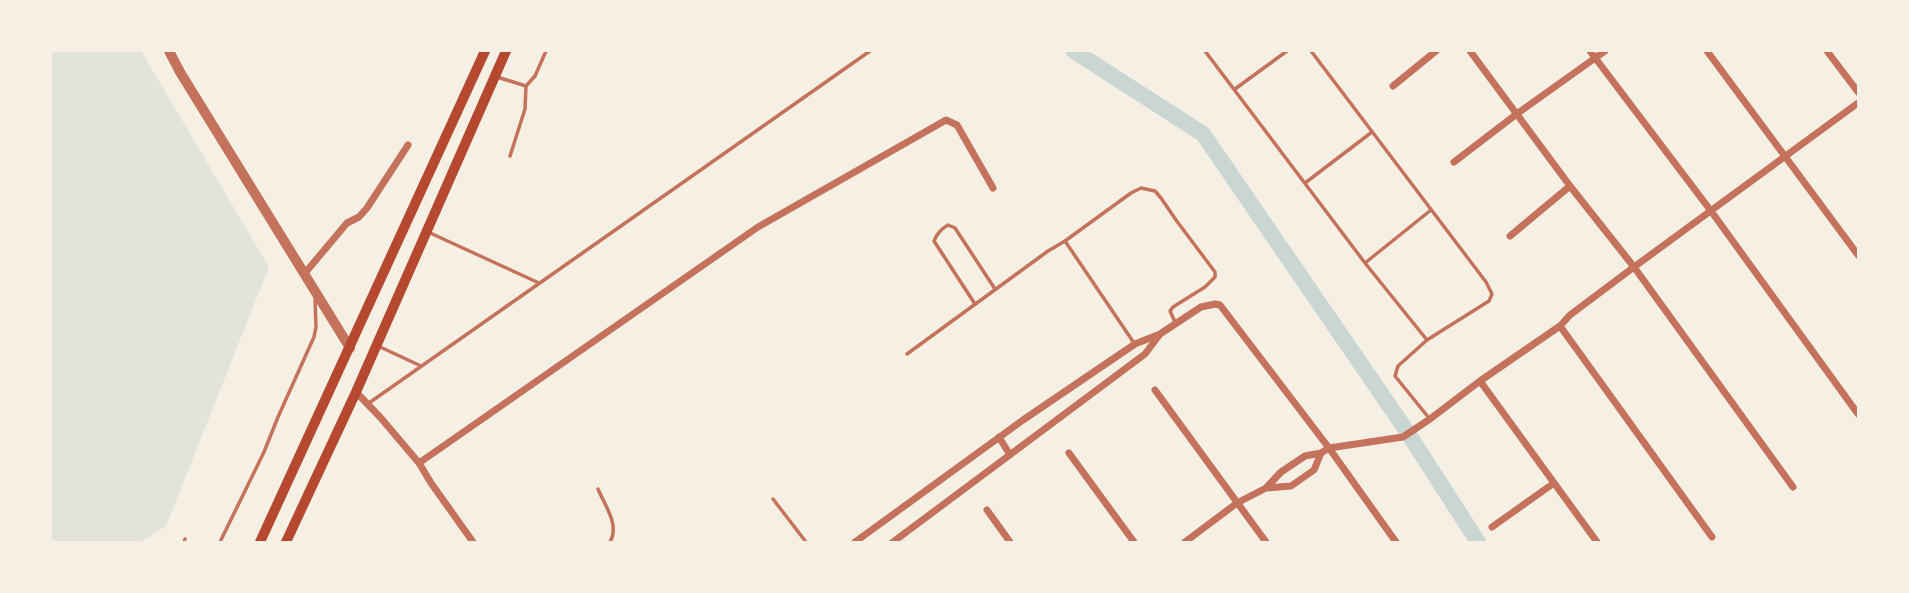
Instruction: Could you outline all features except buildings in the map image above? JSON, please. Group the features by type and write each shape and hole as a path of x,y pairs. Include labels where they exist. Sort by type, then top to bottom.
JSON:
{"main road":[{"path":"260,542 485,51"},
{"path":"286,542 356,392 506,51"}],"street":[{"path":"169,51 350,348"},
{"path":"1393,86 1436,51"},
{"path":"1470,51 1633,267 1793,487"},
{"path":"1590,51 1711,211 1858,414"},
{"path":"1454,162 1605,51"},
{"path":"1707,51 1858,255"},
{"path":"1827,51 1858,92"},
{"path":"1185,542 1237,503 1266,488 1281,472 1304,456 1321,453 1329,448 1403,437 1417,428 1560,327 1570,315 1633,267 1858,103"},
{"path":"419,463 758,227 946,120 957,125 993,188"},
{"path":"305,273 347,223 368,208 408,145"},
{"path":"1510,236 1570,186"},
{"path":"855,542 999,437 1135,344 1160,334 1201,307 1214,304 1220,305 1329,448 1396,542"},
{"path":"1560,327 1712,537"},
{"path":"893,542 1145,354 1160,334"},
{"path":"1480,381 1597,542"},
{"path":"1155,390 1266,542"},
{"path":"356,392 419,463 472,542"},
{"path":"999,437 1010,455"},
{"path":"1069,453 1134,542"},
{"path":"1266,488 1291,486 1314,470 1321,453"},
{"path":"1492,527 1554,483"},
{"path":"987,510 1010,542"}],"lane":[{"path":"510,156 525,108 526,86 535,76 546,51"},
{"path":"367,404 870,51"},
{"path":"1205,51 1365,263 1427,340"},
{"path":"1235,89 1287,51"},
{"path":"1311,51 1486,282 1492,294 1489,301 1427,340 1398,366 1395,376 1430,419"},
{"path":"495,76 526,86"},
{"path":"1305,183 1372,132"},
{"path":"907,354 1048,251 1141,188 1155,191 1215,272 1215,277 1205,287 1170,311 1177,324"},
{"path":"1365,263 1432,210"},
{"path":"975,304 934,241 943,228 955,228 995,289"},
{"path":"427,232 539,283"},
{"path":"1065,241 1135,344"},
{"path":"220,542 264,452 314,337 315,289"},
{"path":"376,346 421,366"},
{"path":"598,489 615,526 610,542"},
{"path":"773,499 806,542"}],"shaded area":[{"path":"51,51 141,51 269,267 166,526 141,542 51,542"}],"waterway":[{"path":"1074,51 1203,134 1404,427 1478,542"}]}
